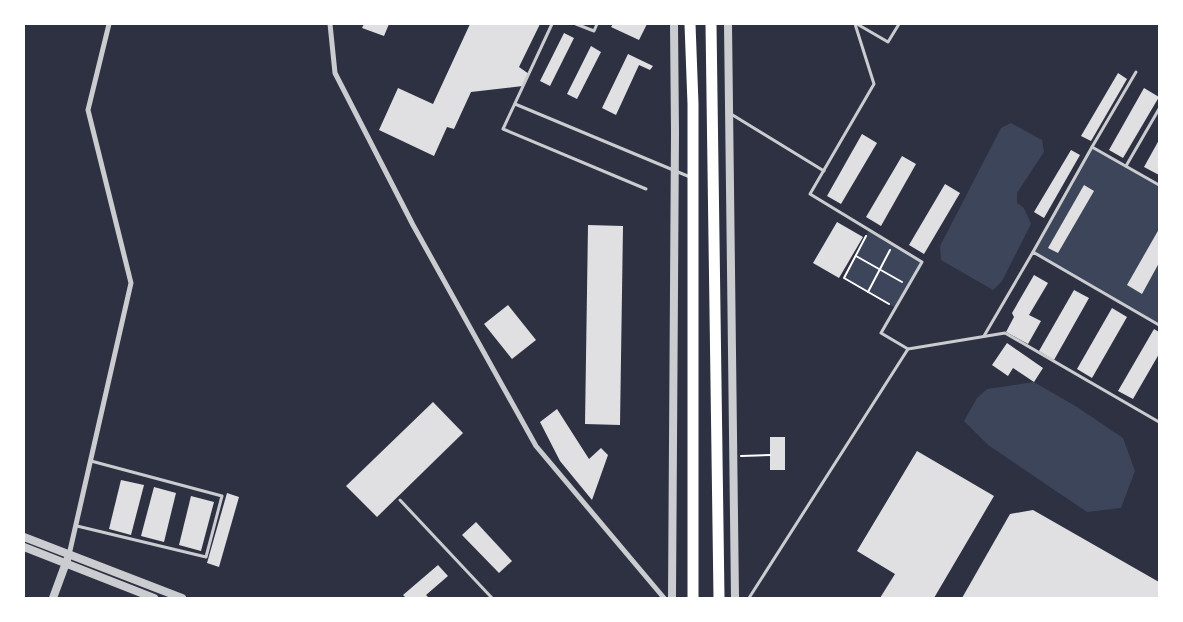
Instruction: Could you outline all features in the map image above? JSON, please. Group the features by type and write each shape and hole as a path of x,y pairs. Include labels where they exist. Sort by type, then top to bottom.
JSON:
{"highway":[{"path":"690,24 693,598"},
{"path":"711,24 719,598"}],"street":[{"path":"53,598 66,564 77,526 131,283 88,110 109,24"},
{"path":"330,24 335,73 413,225 536,446 664,598"},
{"path":"672,598 675,170 674,24"},
{"path":"728,24 736,598"},
{"path":"24,537 182,598"},
{"path":"24,547 154,598"}],"lane":[{"path":"552,24 503,129 646,189"},
{"path":"576,24 594,31 598,24"},
{"path":"856,24 888,42 899,24"},
{"path":"856,24 874,84 810,194 922,262 881,333 908,350 1005,333 1159,422"},
{"path":"984,336 1136,72"},
{"path":"515,104 692,178"},
{"path":"1126,166 1159,109"},
{"path":"730,113 824,171"},
{"path":"1092,147 1159,185"},
{"path":"1033,252 1159,325"},
{"path":"749,598 908,350"},
{"path":"77,526 206,557 222,496 91,461"},
{"path":"400,500 492,598"}],"path":[{"path":"869,230 844,278 896,308"},
{"path":"868,292 879,269 894,245"},
{"path":"856,256 908,286"},
{"path":"734,457 770,454"}],"shaded area":[{"path":"1011,123 1042,140 1044,152 1017,193 1017,203 1024,208 1031,224 1002,281 993,290 941,260 940,246 1001,128"},
{"path":"1092,147 1159,185 1159,325 1033,252"},
{"path":"869,230 922,262 896,308 844,278"},
{"path":"1034,382 1077,407 1123,438 1135,471 1121,508 1087,512 988,445 964,421 977,398 987,389"}],"building":[{"path":"364,24 389,24 384,36 362,28"},
{"path":"470,24 540,24 519,67 529,74 523,86 471,92 454,129 447,127 434,156 379,130 398,88 433,104"},
{"path":"613,24 647,24 639,40 611,27"},
{"path":"564,33 574,38 550,86 540,81"},
{"path":"591,46 601,52 577,99 567,94"},
{"path":"628,54 653,66 650,70 639,65 616,115 602,108"},
{"path":"1118,73 1127,79 1091,141 1081,136"},
{"path":"1144,88 1159,97 1123,158 1109,150"},
{"path":"862,134 877,143 841,204 827,196"},
{"path":"1159,140 1159,175 1144,167"},
{"path":"1071,150 1080,155 1044,218 1034,212"},
{"path":"902,156 916,164 881,226 866,217"},
{"path":"945,184 960,193 924,254 909,245"},
{"path":"1084,185 1094,191 1058,253 1048,248"},
{"path":"837,222 863,237 839,278 813,263"},
{"path":"588,225 623,226 620,425 585,424"},
{"path":"1159,229 1159,263 1142,294 1127,285"},
{"path":"1034,275 1048,283 1029,315 1041,321 1028,344 1006,332 1014,317 1012,313"},
{"path":"1074,290 1089,298 1054,360 1039,351"},
{"path":"508,305 536,340 512,359 484,324"},
{"path":"1112,308 1127,317 1092,378 1077,369"},
{"path":"1154,329 1159,332 1159,354 1133,399 1118,391"},
{"path":"1007,343 1043,368 1034,382 1013,368 1008,376 992,365"},
{"path":"433,402 463,433 377,517 346,486"},
{"path":"557,409 589,459 601,448 608,455 592,500 560,461 540,422"},
{"path":"770,437 785,437 785,470 770,470"},
{"path":"917,451 994,496 934,598 880,598 895,574 857,551"},
{"path":"121,480 144,485 131,535 109,529"},
{"path":"154,487 176,493 164,542 141,536"},
{"path":"227,493 239,497 219,567 207,563"},
{"path":"191,496 214,502 201,551 179,545"},
{"path":"1033,510 1159,582 1159,598 962,598 1010,514"},
{"path":"476,522 512,561 499,573 462,535"},
{"path":"438,565 448,576 426,595 429,598 406,598 403,595"}]}
